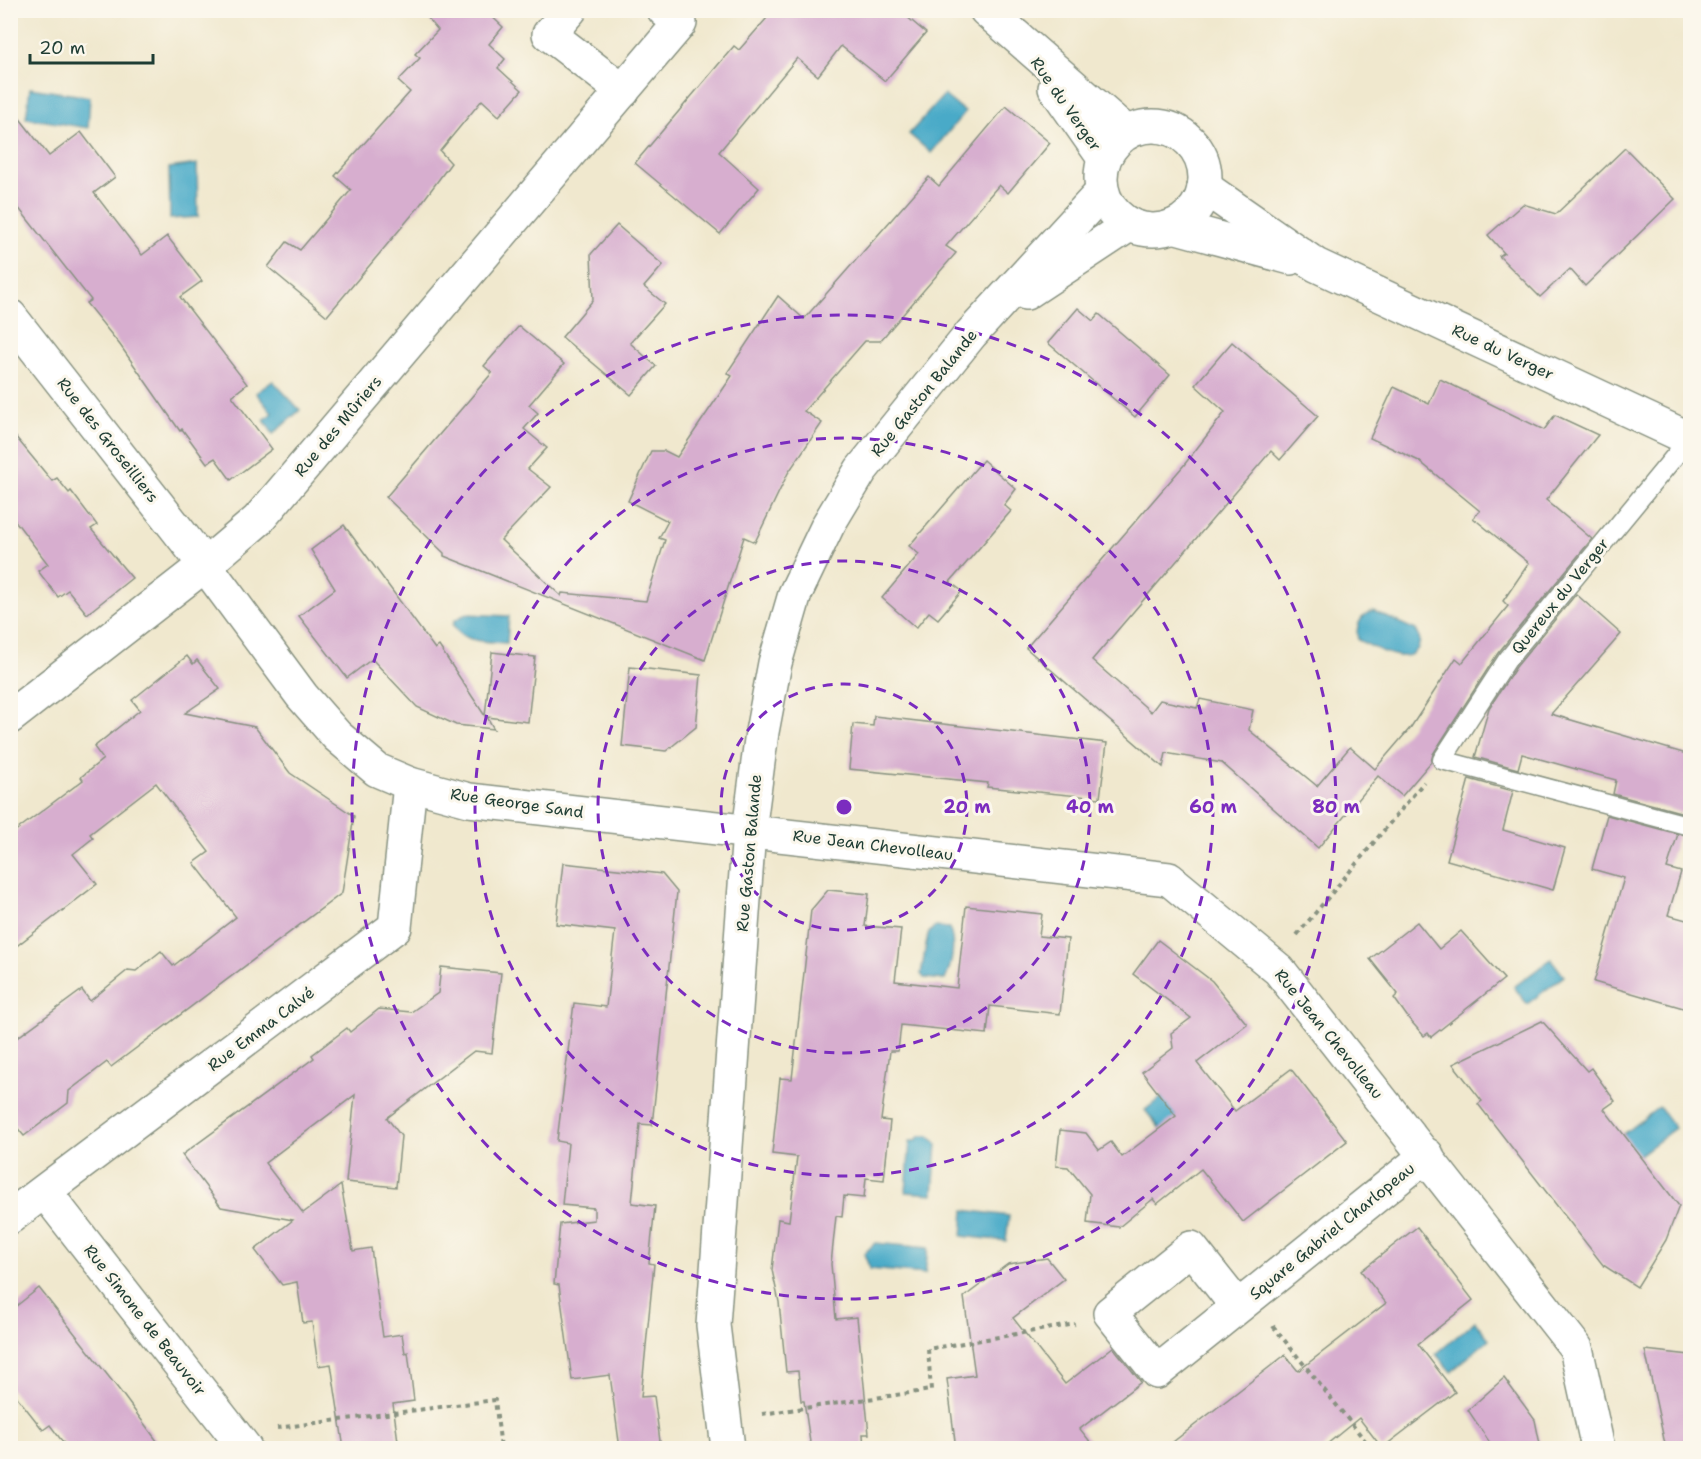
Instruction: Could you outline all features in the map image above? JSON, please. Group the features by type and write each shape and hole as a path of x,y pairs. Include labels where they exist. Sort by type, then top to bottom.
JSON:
{"street":[{"path":"570,10 549,34 622,91"},
{"name":"Rue du Verger","path":"986,10 1028,50 1126,132"},
{"name":"Rue des Mûriers","path":"10,717 205,565 258,520 622,91 678,15"},
{"name":"Rue du Verger","path":"1028,50 1104,158"},
{"path":"1160,125 1176,130 1190,140 1200,154 1205,170 1204,187 1198,204 1188,217 1173,226 1143,230 1129,225 1108,206 1102,192 1100,175 1104,158 1113,143 1126,132 1143,126 1160,125"},
{"name":"Rue du Verger","path":"1204,187 1316,265"},
{"name":"Rue Gaston Balande","path":"726,1434 713,1325 749,831 762,732 775,663 795,594 828,525 861,470 984,321 1102,192"},
{"name":"Rue Gaston Balande","path":"984,321 1129,225"},
{"name":"Rue du Verger","path":"1173,226 1316,265 1690,439"},
{"name":"Rue des Groseilliers","path":"10,316 205,565"},
{"name":"Rue George Sand","path":"205,565 302,696 337,736 377,770 410,784 469,800 749,831"},
{"name":"Rue Emma Calvé","path":"10,1217 395,927 410,784"},
{"name":"Rue Jean Chevolleau","path":"749,831 1169,879 1272,965 1427,1155 1576,1348 1598,1449"},
{"name":"Square Gabriel Charlopeau","path":"1243,1302 1191,1248 1110,1313 1157,1372 1427,1155"},
{"name":"Rue Simone de Beauvoir","path":"45,1192 239,1441"}],"lane":[{"name":"Quereux du Verger","path":"1442,760 1507,660 1690,439"},
{"path":"1442,760 1690,826"}],"path":[{"path":"1272,965 1442,760"},
{"path":"1243,1302 1371,1449"},
{"path":"726,1434 931,1390 928,1349 1062,1328 1110,1313"},
{"path":"239,1441 495,1400 501,1449"}],"water":[{"path":"30,88 90,97 88,128 26,118"},
{"path":"944,95 965,112 931,153 909,134"},
{"path":"197,164 198,217 170,219 169,168"},
{"path":"273,381 300,410 273,434 264,420 272,413 256,393"},
{"path":"1373,611 1416,630 1419,643 1413,654 1398,656 1389,654 1358,640 1357,631 1360,622 1365,615"},
{"path":"466,614 509,616 507,643 469,639 463,636 453,625 455,620"},
{"path":"934,927 949,928 951,934 952,954 945,980 924,978 921,974 928,934"},
{"path":"1551,959 1564,976 1527,1004 1514,987"},
{"path":"1183,1080 1204,1096 1161,1130 1145,1110"},
{"path":"1659,1107 1675,1128 1631,1161 1615,1141"},
{"path":"920,1136 929,1136 937,1144 933,1194 906,1192 910,1141 915,1141"},
{"path":"964,1210 1009,1216 1006,1241 962,1236"},
{"path":"875,1243 928,1248 925,1274 870,1269 864,1254"},
{"path":"1475,1321 1489,1339 1451,1372 1436,1354"}],"building":[{"path":"421,10 485,10 503,27 489,44 505,59 498,68 522,90 499,116 482,100 440,151 451,163 417,209 327,316 268,267 287,242 300,250 351,190 335,176 410,92 398,81 420,58 415,54 438,30"},
{"path":"774,10 899,10 926,33 885,81 841,46 818,76 797,58 719,152 759,188 720,234 635,163 734,46 739,50"},
{"path":"10,106 49,156 81,132 115,177 94,193 142,255 167,236 202,281 180,297 247,384 232,396 272,449 231,480 215,458 207,463 182,429 180,431 120,345 86,303 91,300 10,197"},
{"path":"1006,106 1050,143 1008,193 999,185 946,246 956,253 880,341 865,341 804,411 822,423 788,473 755,542 744,537 705,660 444,556 444,553 386,497 492,373 484,366 519,326 564,364 529,405 538,413 524,429 547,448 528,469 551,487 501,540 561,596 562,593 646,601 665,540 659,538 668,521 628,501 651,451 665,451 677,457 732,376 727,373 778,296 804,319 929,177 939,186"},
{"path":"1625,148 1675,199 1585,286 1570,269 1540,297 1499,256 1504,253 1488,235 1523,204 1556,214"},
{"path":"617,225 663,265 644,287 665,304 630,343 656,366 631,395 562,337 593,300 591,254"},
{"path":"1078,308 1093,321 1099,314 1170,375 1135,417 1048,343"},
{"path":"1232,342 1318,416 1280,460 1271,451 1092,660 1151,712 1160,700 1197,708 1200,699 1253,710 1249,730 1317,786 1350,747 1375,769 1411,727 1456,658 1462,663 1508,606 1503,601 1529,563 1473,518 1480,511 1419,461 1370,438 1394,387 1429,404 1440,379 1544,430 1555,415 1598,435 1546,500 1592,539 1498,653 1433,754 1431,762 1402,796 1378,776 1318,848 1222,763 1166,753 1163,767 1026,648 1184,465 1225,412 1195,385"},
{"path":"10,430 52,481 57,478 69,493 71,491 97,525 91,529 132,578 87,614 68,590 58,597 38,571 48,564 10,514"},
{"path":"983,460 1016,489 1004,505 1011,511 950,582 962,591 938,619 929,612 916,628 882,598 919,554 909,546"},
{"path":"344,525 435,649 439,646 485,716 492,652 535,657 528,722 487,717 494,729 456,725 417,707 372,659 347,678 299,616 335,589 311,550"},
{"path":"1576,594 1621,634 1551,714 1690,755 1690,794 1684,813 1613,794 1616,780 1522,754 1518,769 1475,757 1489,708 1516,667"},
{"path":"187,656 193,664 197,660 220,689 185,713 255,727 290,773 354,816 342,893 111,1067 107,1062 69,1091 68,1103 24,1136 10,1119 10,1043 82,990 90,1001 128,970 136,971 161,951 173,966 236,917 194,863 209,852 156,783 90,834 93,838 73,854 97,884 10,951 10,835 83,780 81,777 103,759 94,747 140,710 132,700"},
{"path":"630,667 701,675 696,727 666,751 622,746"},
{"path":"874,716 1107,743 1100,798 987,787 988,783 849,769 853,724 873,726"},
{"path":"1469,779 1513,791 1503,830 1565,848 1553,890 1447,860"},
{"path":"1607,815 1678,834 1667,868 1681,872 1668,915 1690,921 1690,1010 1594,982 1624,878 1592,869"},
{"path":"563,863 662,874 677,892 652,1125 640,1124 632,1203 655,1206 649,1263 654,1264 641,1397 654,1396 661,1449 620,1449 610,1375 572,1380 559,1285 554,1284 560,1224 594,1220 594,1208 562,1205 568,1143 557,1141 574,1003 606,1007 615,931 556,924"},
{"path":"828,890 869,894 865,926 901,929 895,981 957,988 966,906 1042,914 1039,936 1068,939 1060,1014 990,1006 987,1034 901,1025 898,1051 890,1051 881,1120 890,1121 884,1180 866,1178 864,1198 844,1196 842,1217 836,1216 831,1264 836,1319 857,1317 869,1434 863,1434 864,1449 811,1449 804,1401 801,1401 798,1371 786,1372 779,1302 772,1270 778,1219 789,1221 797,1157 772,1154 780,1078 792,1079 811,910"},
{"path":"1417,922 1439,949 1461,931 1504,979 1431,1037 1428,1033 1424,1036 1409,1019 1394,998 1398,994 1370,959"},
{"path":"1158,940 1212,981 1247,1024 1197,1063 1235,1111 1291,1069 1347,1141 1243,1222 1201,1169 1157,1204 1153,1199 1119,1227 1087,1223 1090,1194 1068,1167 1056,1166 1060,1130 1086,1133 1099,1150 1111,1142 1122,1157 1176,1116 1142,1072 1173,1048 1171,1033 1191,1018 1133,974"},
{"path":"441,967 501,973 492,1053 474,1051 387,1118 401,1136 396,1187 346,1182 355,1095 265,1163 303,1213 341,1185 353,1251 371,1248 383,1337 402,1334 405,1353 408,1352 414,1401 393,1404 399,1449 344,1449 331,1364 318,1366 312,1322 303,1323 297,1282 282,1285 255,1250 293,1220 221,1207 182,1155 314,1058 312,1055 347,1028 350,1032 379,1009 411,1012 438,993"},
{"path":"1542,1021 1587,1071 1591,1068 1615,1101 1604,1109 1679,1206 1666,1240 1637,1287 1603,1265 1478,1104 1482,1101 1453,1064"},
{"path":"1417,1227 1473,1300 1418,1344 1455,1392 1382,1448 1359,1418 1321,1449 1164,1449 1285,1355 1298,1371 1386,1303 1361,1271"},
{"path":"1047,1258 1064,1279 1013,1318 1065,1384 1113,1347 1141,1382 1080,1429 1096,1449 956,1449 947,1379 975,1375 964,1297 1008,1264"},
{"path":"39,1288 163,1449 68,1449 50,1425 43,1430 10,1388 10,1311"},
{"path":"1645,1350 1690,1355 1690,1449 1666,1449"},
{"path":"1504,1378 1535,1420 1541,1449 1494,1449 1468,1410"}]}
